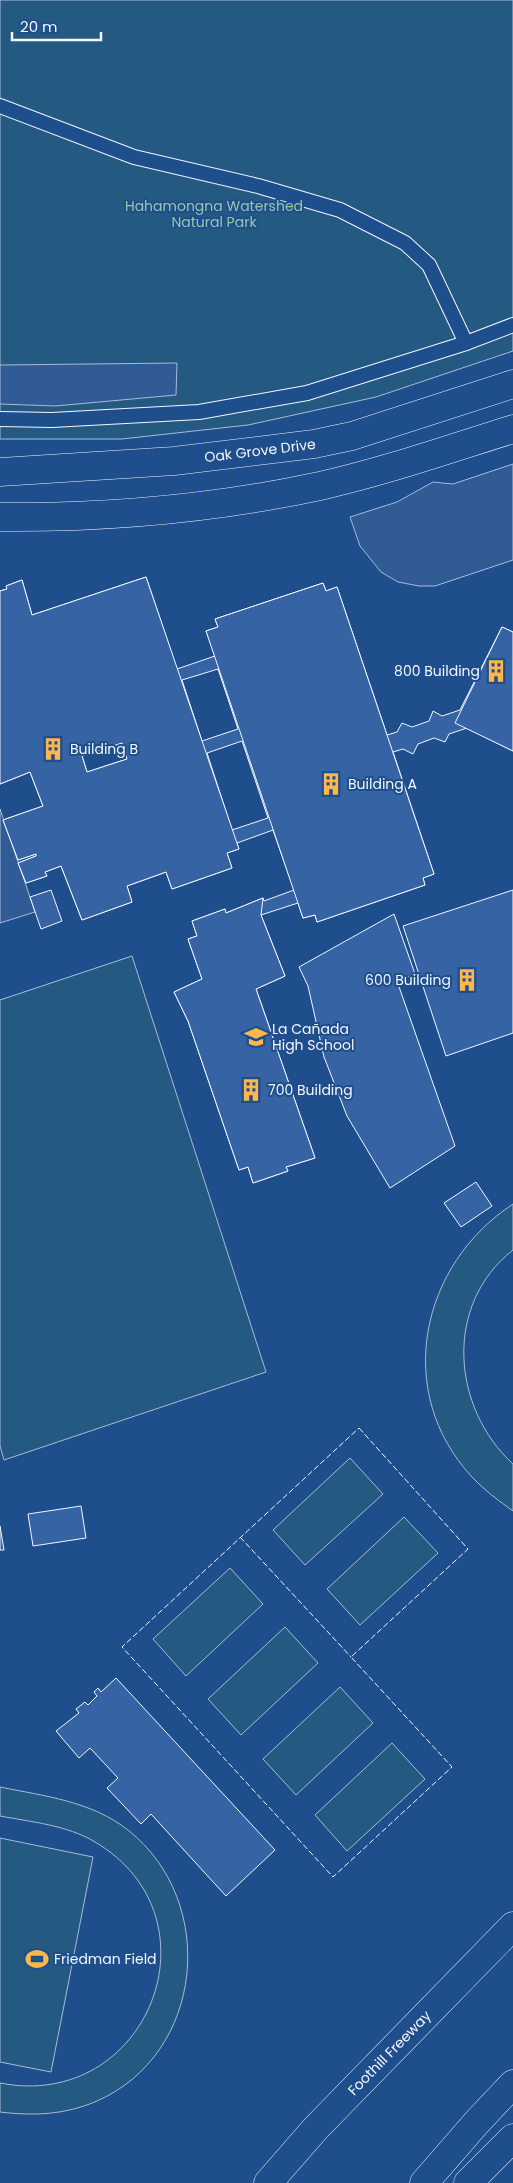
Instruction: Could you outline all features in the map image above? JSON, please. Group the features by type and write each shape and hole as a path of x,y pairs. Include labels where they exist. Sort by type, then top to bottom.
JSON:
{"main road":[{"name":"Oak Grove Drive","path":"0,472 174,461 314,444 352,436 513,384"},
{"path":"0,517 42,518 172,509 319,486 399,465 513,429"},
{"name":"Foothill Freeway","path":"268,2183 316,2128 513,1926"},
{"path":"424,2183 513,2084"},
{"path":"259,2183 316,2128"},
{"path":"468,2183 513,2138"}],"lane":[{"path":"0,106 134,157 258,186 340,210 405,243 429,265 466,343"},
{"path":"0,419 52,420 199,412 307,392 466,343 513,325"}],"green space":[{"name":"Hahamongna Watershed Natural Park","path":"0,0 513,0 513,351 376,397 248,425 122,439 0,439"},
{"path":"132,956 266,1372 4,1460 0,1446 0,1000"},
{"path":"513,1204 513,1250 490,1273 475,1299 466,1327 464,1357 468,1386 477,1415 493,1441 513,1464 513,1511 472,1477 447,1443 432,1407 426,1369 428,1332 438,1295 456,1260 481,1230"},
{"path":"350,1458 383,1494 305,1565 273,1530"},
{"path":"404,1517 438,1553 360,1625 327,1589"},
{"path":"230,1568 263,1604 186,1676 153,1639"},
{"path":"285,1627 318,1663 241,1735 208,1699"},
{"path":"340,1687 373,1723 296,1795 263,1759"},
{"path":"392,1743 425,1779 347,1851 315,1815"},
{"path":"0,1787 83,1806 114,1820 128,1830 157,1860 177,1896 186,1935 187,1975 178,2014 160,2049 133,2079 97,2101 61,2112 25,2114 0,2112 0,2083 52,2084 95,2068 129,2040 151,2002 161,1959 155,1916 134,1875 95,1842 61,1828 0,1816"},
{"name":"Friedman Field","path":"0,1838 93,1857 51,2072 0,2062"}],"shaded area":[{"path":"177,363 176,395 55,406 0,404 0,365"},
{"path":"513,464 513,560 435,586 419,586 398,582 381,572 360,546 350,517 397,502 433,482 453,484"},
{"path":"0,809 35,912 0,923"}],"building":[{"path":"146,577 177,669 215,656 206,631 218,627 215,619 323,583 326,591 337,587 387,735 397,732 402,723 412,727 429,721 433,711 442,716 460,710 502,627 513,632 513,751 467,728 449,734 445,742 434,738 418,744 413,754 403,749 393,752 434,874 423,878 425,885 317,922 315,915 303,918 298,903 261,915 285,976 256,989 315,1158 286,1167 288,1171 253,1183 248,1167 239,1170 188,1021 174,992 202,979 188,939 197,936 192,921 225,909 226,913 263,898 264,901 294,890 273,830 237,843 239,849 227,853 232,868 172,889 166,872 127,886 132,902 82,920 61,866 45,872 47,876 26,883 18,863 36,856 36,854 18,860 3,820 43,806 30,772 0,784 0,591 7,589 6,586 22,580 32,615","holes":["218,669 238,729 202,741 182,680","242,741 268,818 232,830 207,753","122,743 127,759 87,772 82,756"]},
{"name":"Building B","path":"146,577 239,849 227,853 232,868 172,889 166,872 127,886 132,902 82,920 61,866 45,872 47,876 26,883 18,863 36,856 36,854 18,860 3,820 43,806 30,772 0,784 0,591 7,589 6,586 22,580 32,615","holes":["122,743 127,759 87,772 82,756"]},
{"name":"Building A","path":"323,583 326,591 337,587 434,874 423,878 425,885 317,922 315,915 303,918 206,631 218,627 215,619"},
{"name":"800 Building","path":"502,627 513,632 513,751 455,723"},
{"path":"51,890 62,921 41,929 30,897"},
{"name":"600 Building","path":"513,890 513,1033 446,1056 403,926"},
{"name":"700 Building","path":"263,898 261,915 285,976 256,989 315,1158 286,1167 288,1171 253,1183 248,1167 239,1170 188,1021 174,992 202,979 188,939 197,936 192,921 225,909 226,913"},
{"path":"394,914 415,974 397,981 455,1146 390,1188 347,1116 324,1057 308,986 299,967"},
{"path":"476,1182 492,1206 461,1227 444,1203"},
{"path":"81,1506 86,1538 33,1546 28,1514"},
{"path":"0,1526 4,1550 0,1550"},
{"path":"116,1678 275,1850 226,1896 151,1814 141,1824 107,1788 118,1778 90,1748 79,1758 56,1731 79,1713 76,1709 85,1702 88,1705 97,1696 94,1692 98,1688 101,1692"}],"fence":[{"path":"359,1428 468,1549 351,1657 452,1767 333,1877 122,1647 359,1428"},
{"path":"240,1537 351,1657"}],"place":[{"name":"800 Building","path":"496,671"},
{"name":"Building B","path":"53,749"},
{"name":"Building A","path":"331,784"},
{"name":"600 Building","path":"467,980"},
{"name":"La Cañada High School","path":"256,1037"},
{"name":"700 Building","path":"251,1090"},
{"name":"Friedman Field","path":"37,1959"}]}
